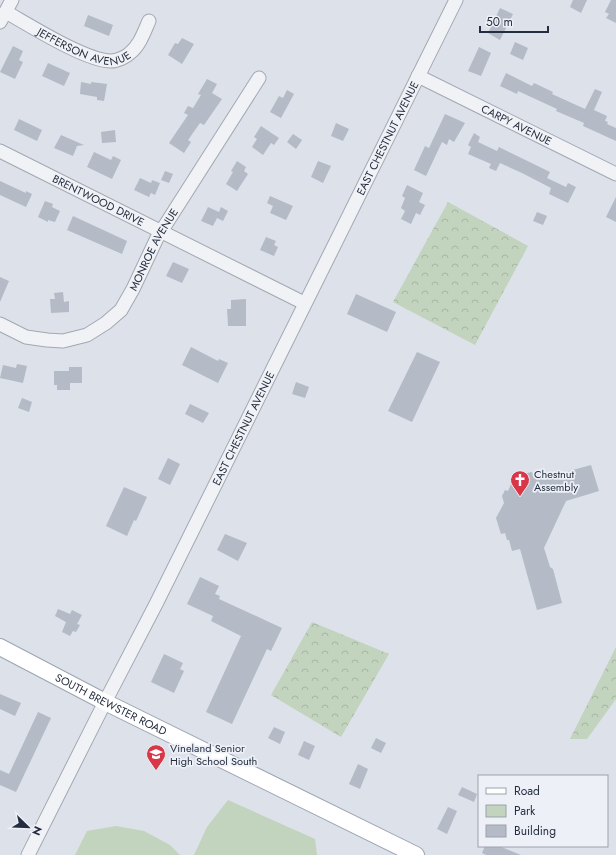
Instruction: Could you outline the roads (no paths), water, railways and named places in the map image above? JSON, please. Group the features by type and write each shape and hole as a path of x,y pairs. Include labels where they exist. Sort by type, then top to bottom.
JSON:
{"main road":[{"name":"SOUTH BREWSTER ROAD","path":"0,647 104,702 416,855"}],"street":[{"path":"3,17 12,0"},
{"name":"EAST CHESTNUT AVENUE","path":"28,855 104,702 156,604 304,303 456,0"},
{"name":"JEFFERSON AVENUE","path":"3,17 80,52 111,61 131,53 149,22"},
{"name":"CARPY AVENUE","path":"418,76 616,174"},
{"name":"MONROE AVENUE","path":"0,324 26,337 63,341 86,335 106,323 121,310 133,289 161,231 259,78"},
{"name":"BRENTWOOD DRIVE","path":"0,151 304,303"}],"place":[{"name":"Chestnut Assembly","path":"520,497"},
{"name":"Vineland Senior High School South","path":"156,771"}]}
